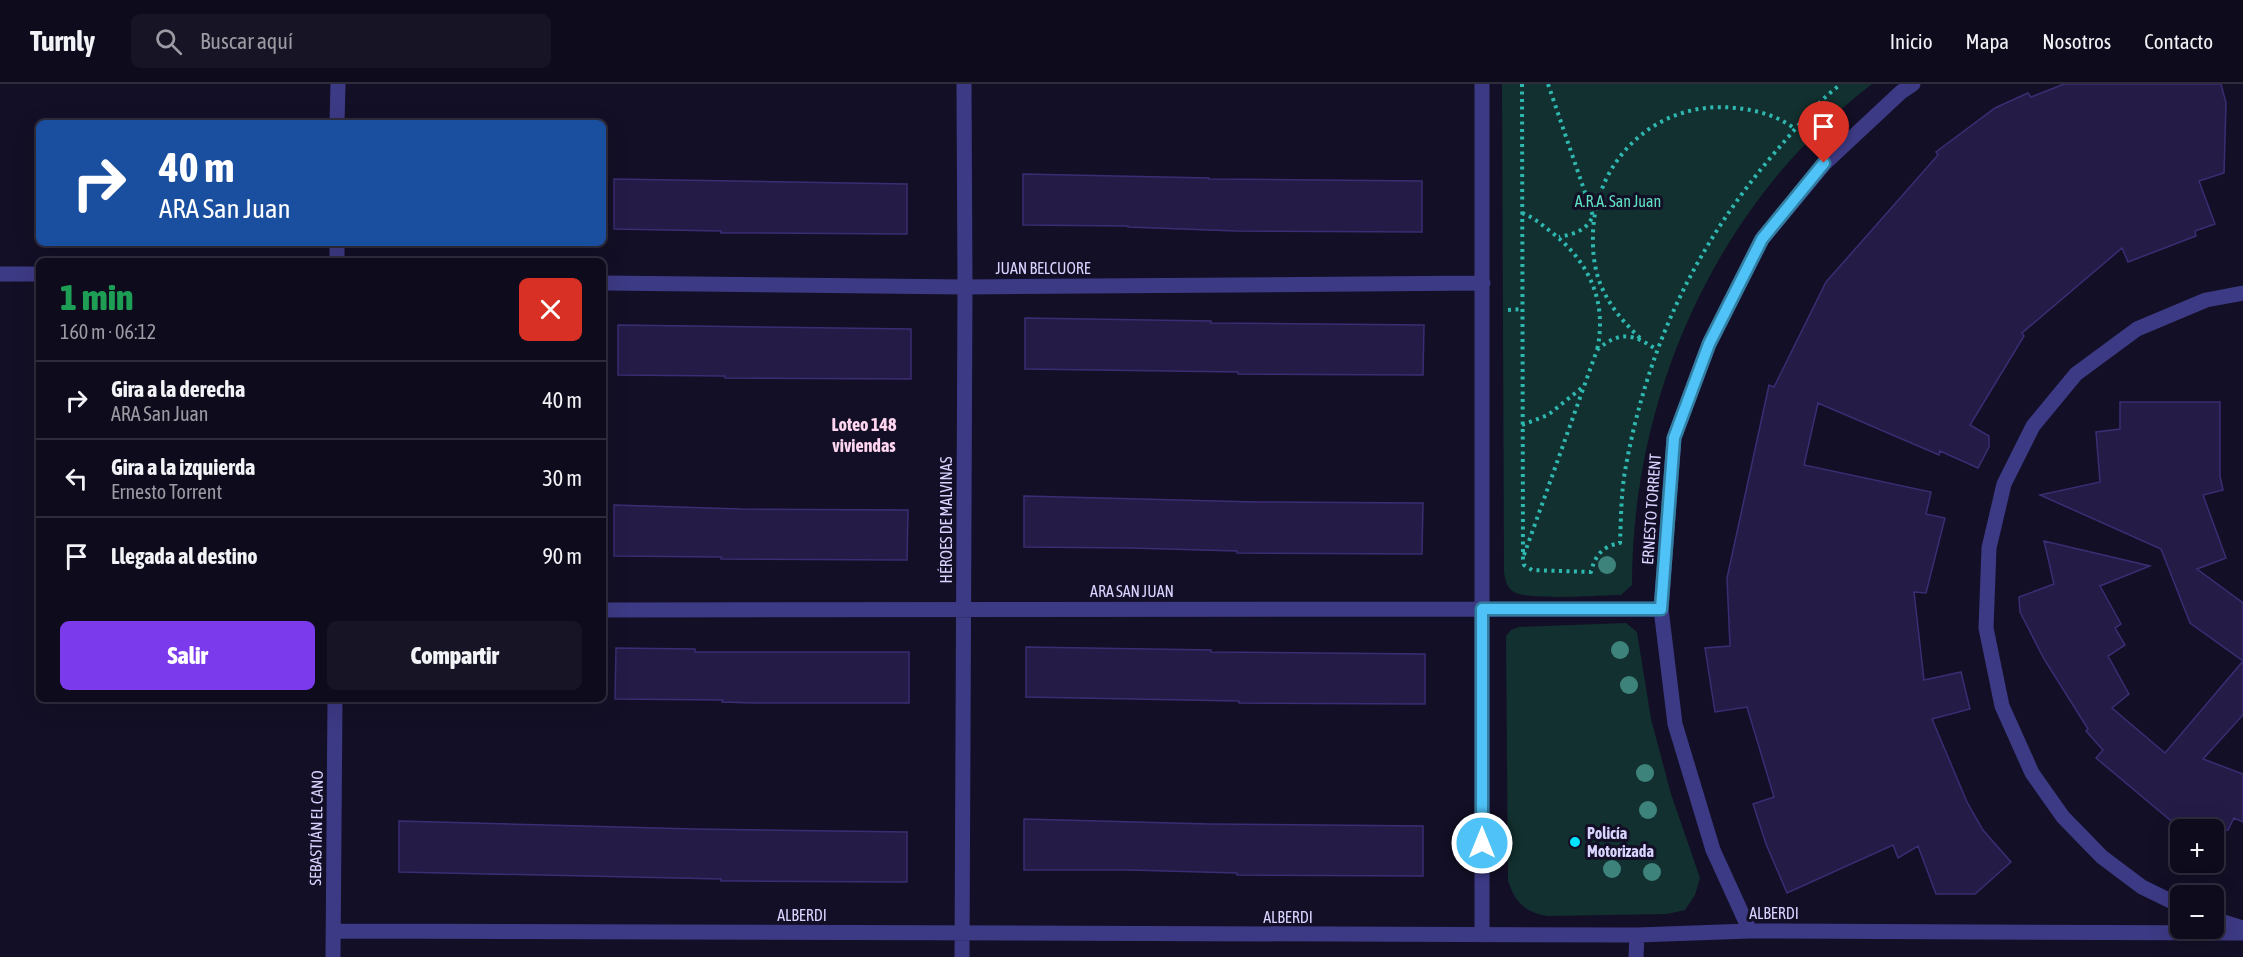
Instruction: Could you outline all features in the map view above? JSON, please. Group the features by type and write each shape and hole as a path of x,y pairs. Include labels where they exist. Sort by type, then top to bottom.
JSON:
{"street":[{"path":"337,120 338,84"},
{"name":"HÉROES DE MALVINAS","path":"962,957 964,84"},
{"path":"1482,84 1482,935"},
{"name":"ERNESTO TORRENT","path":"1750,931 1713,850 1675,724 1661,609 1674,438 1709,344 1762,239 1824,163 1901,92 1913,84"},
{"path":"0,274 36,274"},
{"name":"JUAN BELCUORE","path":"606,283 965,287 1483,283"},
{"path":"2170,901 2142,887 2102,857 2063,817 2032,773 2002,706 1986,628 1989,548 2004,484 2033,426 2076,375 2137,329 2206,300 2243,293"},
{"name":"ARA SAN JUAN","path":"606,609 1661,609"},
{"name":"SEBASTIÁN EL CANO","path":"333,957 335,702"},
{"path":"2224,922 2243,928"},
{"name":"ALBERDI","path":"333,931 1482,935 1637,935 1750,931 2243,933"},
{"path":"1636,957 1637,935"}],"path":[{"path":"1522,84 1523,559 1524,565 1532,570 1591,572 1597,554 1605,548 1620,543 1625,472 1640,409 1657,350 1683,287 1713,233 1747,185 1795,129 1841,84"},
{"path":"1548,84 1593,216 1593,254 1599,282 1619,316 1640,338 1657,350"},
{"path":"1558,237 1572,235 1588,225 1608,171 1620,155 1653,126 1671,117 1692,110 1728,107 1772,116 1785,121 1795,129"},
{"path":"1522,213 1530,216 1558,237 1578,256 1593,285 1600,315 1597,350 1523,559"},
{"path":"1597,350 1613,338 1624,336 1640,338"},
{"path":"1522,425 1548,415 1585,385"}],"green space":[{"name":"A.R.A. San Juan","path":"1502,84 1872,84 1817,132 1770,185 1728,244 1694,307 1667,373 1648,442 1636,513 1632,585 1621,595 1549,597 1522,595 1514,592 1508,586 1505,578"},
{"path":"1626,623 1637,632 1651,719 1671,794 1700,878 1695,895 1685,910 1667,914 1547,916 1539,914 1522,905 1514,895 1508,881 1506,636 1511,630 1519,627"}],"building":[{"path":"2064,84 2221,84 2226,103 2224,173 2199,181 2215,224 2195,231 2196,236 2128,262 2122,248 2022,333 2024,336 1970,425 1989,436 1989,447 1978,468 1940,451 1939,455 1818,403 1804,465 1931,492 1926,514 1945,518 1926,593 1914,592 1924,680 1961,672 1970,709 1932,719 1967,802 1983,830 2011,862 1975,894 1936,894 1918,846 1898,858 1893,845 1787,893 1766,844 1753,804 1774,797 1747,707 1715,712 1705,648 1730,646 1727,578 1769,385 1774,387 1826,282 1938,155 1936,152 1995,108 2028,93 2031,97"},
{"path":"1023,174 1422,181 1422,232 1236,231 1128,226 1023,225"},
{"path":"614,179 907,184 907,234 721,233 721,231 614,229"},
{"path":"1025,318 1424,325 1423,375 1025,369"},
{"path":"618,325 911,329 911,379 618,375"},
{"path":"2120,402 2220,402 2220,476 2223,490 2203,495 2226,558 2197,569 2243,603 2243,661 2190,623 2161,549 2040,495 2100,482 2096,432 2120,429"},
{"path":"1024,496 1256,502 1423,503 1422,554 1237,553 1237,551 1024,547"},
{"path":"614,505 741,509 908,510 907,560 614,556"},
{"path":"2044,541 2150,566 2100,586 2121,624 2115,628 2125,645 2108,656 2129,694 2112,708 2165,753 2243,661 2243,715 2203,759 2243,774 2243,822 2234,818 2228,830 2224,830 2224,819 2170,820 2096,758 2103,750 2086,731 2088,729 2044,659 2020,612 2019,597 2054,584"},
{"path":"1026,647 1425,654 1425,704 1239,703 1239,701 1026,697"},
{"path":"616,648 695,649 695,652 909,652 909,703 755,703 722,702 723,700 615,699"},
{"path":"1024,819 1423,826 1423,876 1024,870"},
{"path":"399,821 907,832 907,882 721,881 721,879 399,872"}],"place":[{"name":"Policía Motorizada","path":"1575,842"}],"district":[{"name":"Loteo 148 viviendas","path":"864,435"}],"route":[{"path":"1482,843 1482,609 1661,609 1674,438 1709,344 1762,239 1824,163"}]}
